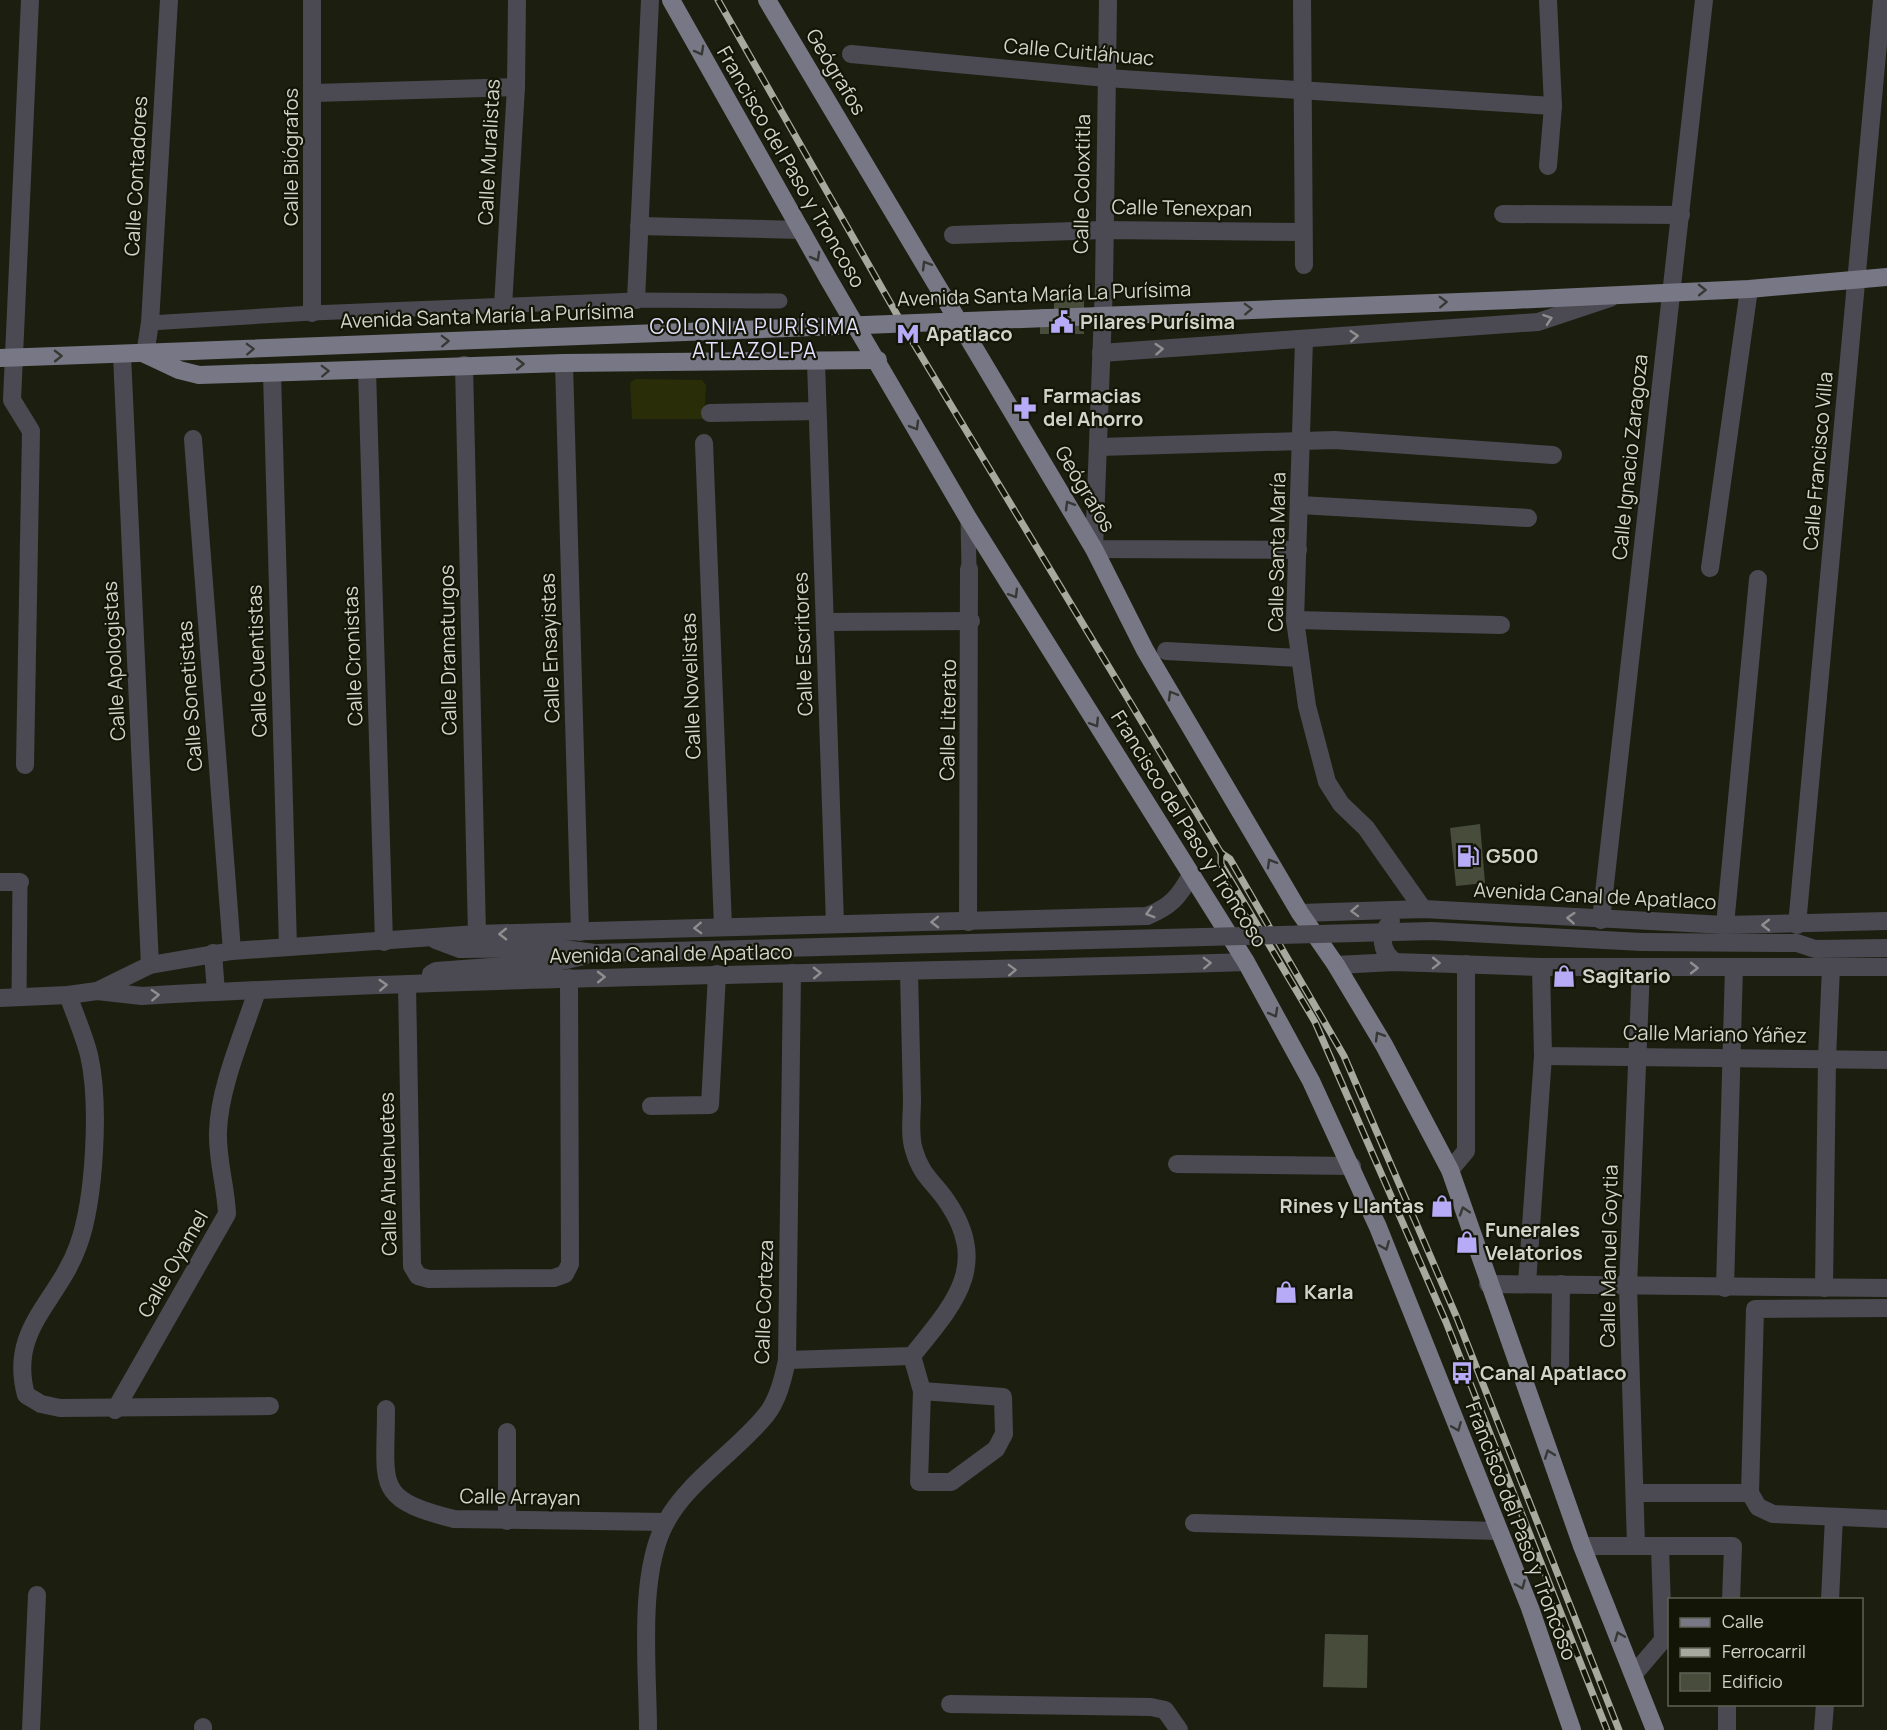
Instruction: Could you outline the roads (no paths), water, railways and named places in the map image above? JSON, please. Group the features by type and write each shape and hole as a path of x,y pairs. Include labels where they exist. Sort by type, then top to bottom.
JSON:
{"main road":[{"name":"Francisco del Paso y Troncoso","path":"671,0 968,518 1246,962 1311,1081 1352,1166 1530,1608 1572,1730"},
{"name":"Geógrafos","path":"767,0 1094,549 1145,650 1300,913"},
{"name":"Avenida Santa María La Purísima","path":"7,358 1512,300 1623,293 1749,289 1887,277"},
{"path":"145,354 179,370 199,375 464,365 878,360"},
{"path":"1300,913 1336,965 1384,1045 1450,1170 1488,1284 1582,1546 1655,1730"}],"street":[{"path":"25,765 32,431 6,406 7,358 30,0"},
{"name":"Calle Contadores","path":"145,354 150,323 169,0"},
{"name":"Calle Biógrafos","path":"312,0 314,93 312,313"},
{"name":"Calle Muralistas","path":"503,306 516,87 517,0"},
{"path":"636,300 650,0"},
{"name":"Calle Coloxtitla","path":"1094,549 1099,447 1108,0"},
{"path":"1302,0 1304,272"},
{"path":"1548,0 1552,106 1548,166"},
{"name":"Calle Ignacio Zaragoza","path":"1601,920 1704,0"},
{"name":"Calle Francisco Villa","path":"1797,934 1882,0"},
{"name":"Calle Cuitláhuac","path":"851,54 1106,78 1552,106"},
{"path":"314,93 516,87"},
{"path":"1503,214 1681,215"},
{"path":"639,226 801,230"},
{"name":"Calle Tenexpan","path":"953,235 1103,230 1303,232"},
{"path":"1710,567 1749,289"},
{"name":"Avenida Santa María La Purísima","path":"1101,353 1538,322 1623,293"},
{"path":"150,323 312,313 636,300 780,301"},
{"name":"Calle Santa María","path":"1304,340 1295,620 1307,706 1327,782 1341,804 1373,837 1415,909"},
{"name":"Calle Apologistas","path":"122,355 150,965"},
{"name":"Calle Escritores","path":"816,362 835,924"},
{"name":"Calle Ensayistas","path":"564,363 580,932"},
{"name":"Calle Dramaturgos","path":"464,365 477,934"},
{"name":"Calle Cronistas","path":"367,370 384,942"},
{"name":"Calle Cuentistas","path":"272,374 288,947"},
{"path":"710,413 817,411"},
{"name":"Calle Sonetistas","path":"193,439 232,951"},
{"path":"1099,447 1335,440 1553,455"},
{"name":"Calle Novelistas","path":"704,443 723,927"},
{"path":"1300,505 1528,518"},
{"name":"Calle Literato","path":"968,518 971,621 968,922"},
{"path":"1094,549 1298,550"},
{"path":"1725,925 1758,579"},
{"path":"1295,620 1501,625"},
{"path":"825,622 971,621"},
{"path":"1166,651 1300,658"},
{"name":"Avenida Canal de Apatlaco","path":"97,991 150,965 232,951 477,934 1147,916 1168,907 1179,896 1191,875"},
{"path":"0,882 20,882 19,997"},
{"path":"1395,962 1383,950 1382,937 1393,918 1415,909"},
{"name":"Avenida Canal de Apatlaco","path":"1300,913 1415,909 1725,925 1797,934 1887,921"},
{"path":"1106,918 1120,930 1123,943 1115,966"},
{"path":"429,938 460,949 555,948 595,953 1432,931 1642,942 1797,934 1814,937 1887,933"},
{"path":"1797,934 1815,949 1887,948"},
{"path":"213,953 216,992"},
{"path":"412,984 436,971 557,962 595,953"},
{"name":"Avenida Canal de Apatlaco","path":"0,998 68,995 97,991 142,996 569,978 909,972 1246,962"},
{"path":"1336,965 1395,962 1541,967 1887,967"},
{"path":"1450,1170 1466,1151 1466,964"},
{"path":"1527,1283 1542,1056 1541,967"},
{"path":"1824,1288 1827,1058 1831,967"},
{"name":"Calle Manuel Goytia","path":"1636,1545 1628,1286 1641,968"},
{"path":"1725,1287 1734,968"},
{"path":"788,1360 912,1356 954,1303 967,1272 965,1243 960,1222 946,1201 928,1181 913,1149 909,972"},
{"name":"Calle Corteza","path":"648,1730 646,1650 650,1569 666,1522 689,1493 767,1414 780,1389 788,1360 792,973"},
{"path":"651,1106 710,1105 717,974"},
{"name":"Calle Ahuehuetes","path":"412,984 412,1266 418,1276 429,1279 554,1278 566,1274 570,1264 569,978"},
{"name":"Calle Oyamel","path":"115,1410 227,1214 226,1192 219,1161 220,1107 257,991"},
{"path":"68,995 89,1056 94,1108 92,1165 86,1217 78,1247 25,1339 21,1379 26,1395 41,1404 60,1408 115,1410 270,1406"},
{"name":"Calle Mariano Yáñez","path":"1542,1056 1732,1056 1887,1060"},
{"path":"1177,1164 1352,1166"},
{"path":"1488,1284 1887,1288"},
{"path":"1560,1365 1561,1284"},
{"path":"1887,1308 1755,1309 1750,1494 1758,1507 1773,1514 1887,1519"},
{"path":"912,1356 922,1391 919,1482 951,1482 996,1449 1004,1434 1003,1397 922,1391"},
{"name":"Calle Arrayan","path":"386,1409 386,1476 391,1492 403,1503 454,1520 666,1522"},
{"path":"507,1432 507,1521"},
{"path":"1635,1493 1750,1494"},
{"path":"1830,1598 1834,1517"},
{"path":"1194,1523 1498,1531"},
{"path":"1582,1546 1733,1546 1731,1598"},
{"path":"1634,1674 1663,1640 1660,1546"},
{"path":"31,1730 37,1595"},
{"path":"950,1704 1151,1707 1164,1710 1179,1730"},
{"path":"1727,1730 1728,1706"},
{"path":"1823,1730 1825,1706"}],"railway":[{"path":"718,0 908,334 1221,853 1230,859 1344,1056 1457,1318 1619,1730"},
{"path":"1221,853 1221,864 1315,1022 1446,1322 1607,1730"}],"place":[{"name":"Pilares Purísima","path":"1062,322"},
{"name":"Apatlaco","path":"908,334"},
{"name":"Farmacias del Ahorro","path":"1025,408"},
{"name":"G500","path":"1468,856"},
{"name":"Sagitario","path":"1564,976"},
{"name":"Rines y Llantas","path":"1442,1206"},
{"name":"Funerales Velatorios","path":"1467,1242"},
{"name":"Karla","path":"1286,1292"},
{"name":"Canal Apatlaco","path":"1462,1373"}],"district":[{"name":"COLONIA PURÍSIMA ATLAZOLPA","path":"755,339"}]}
